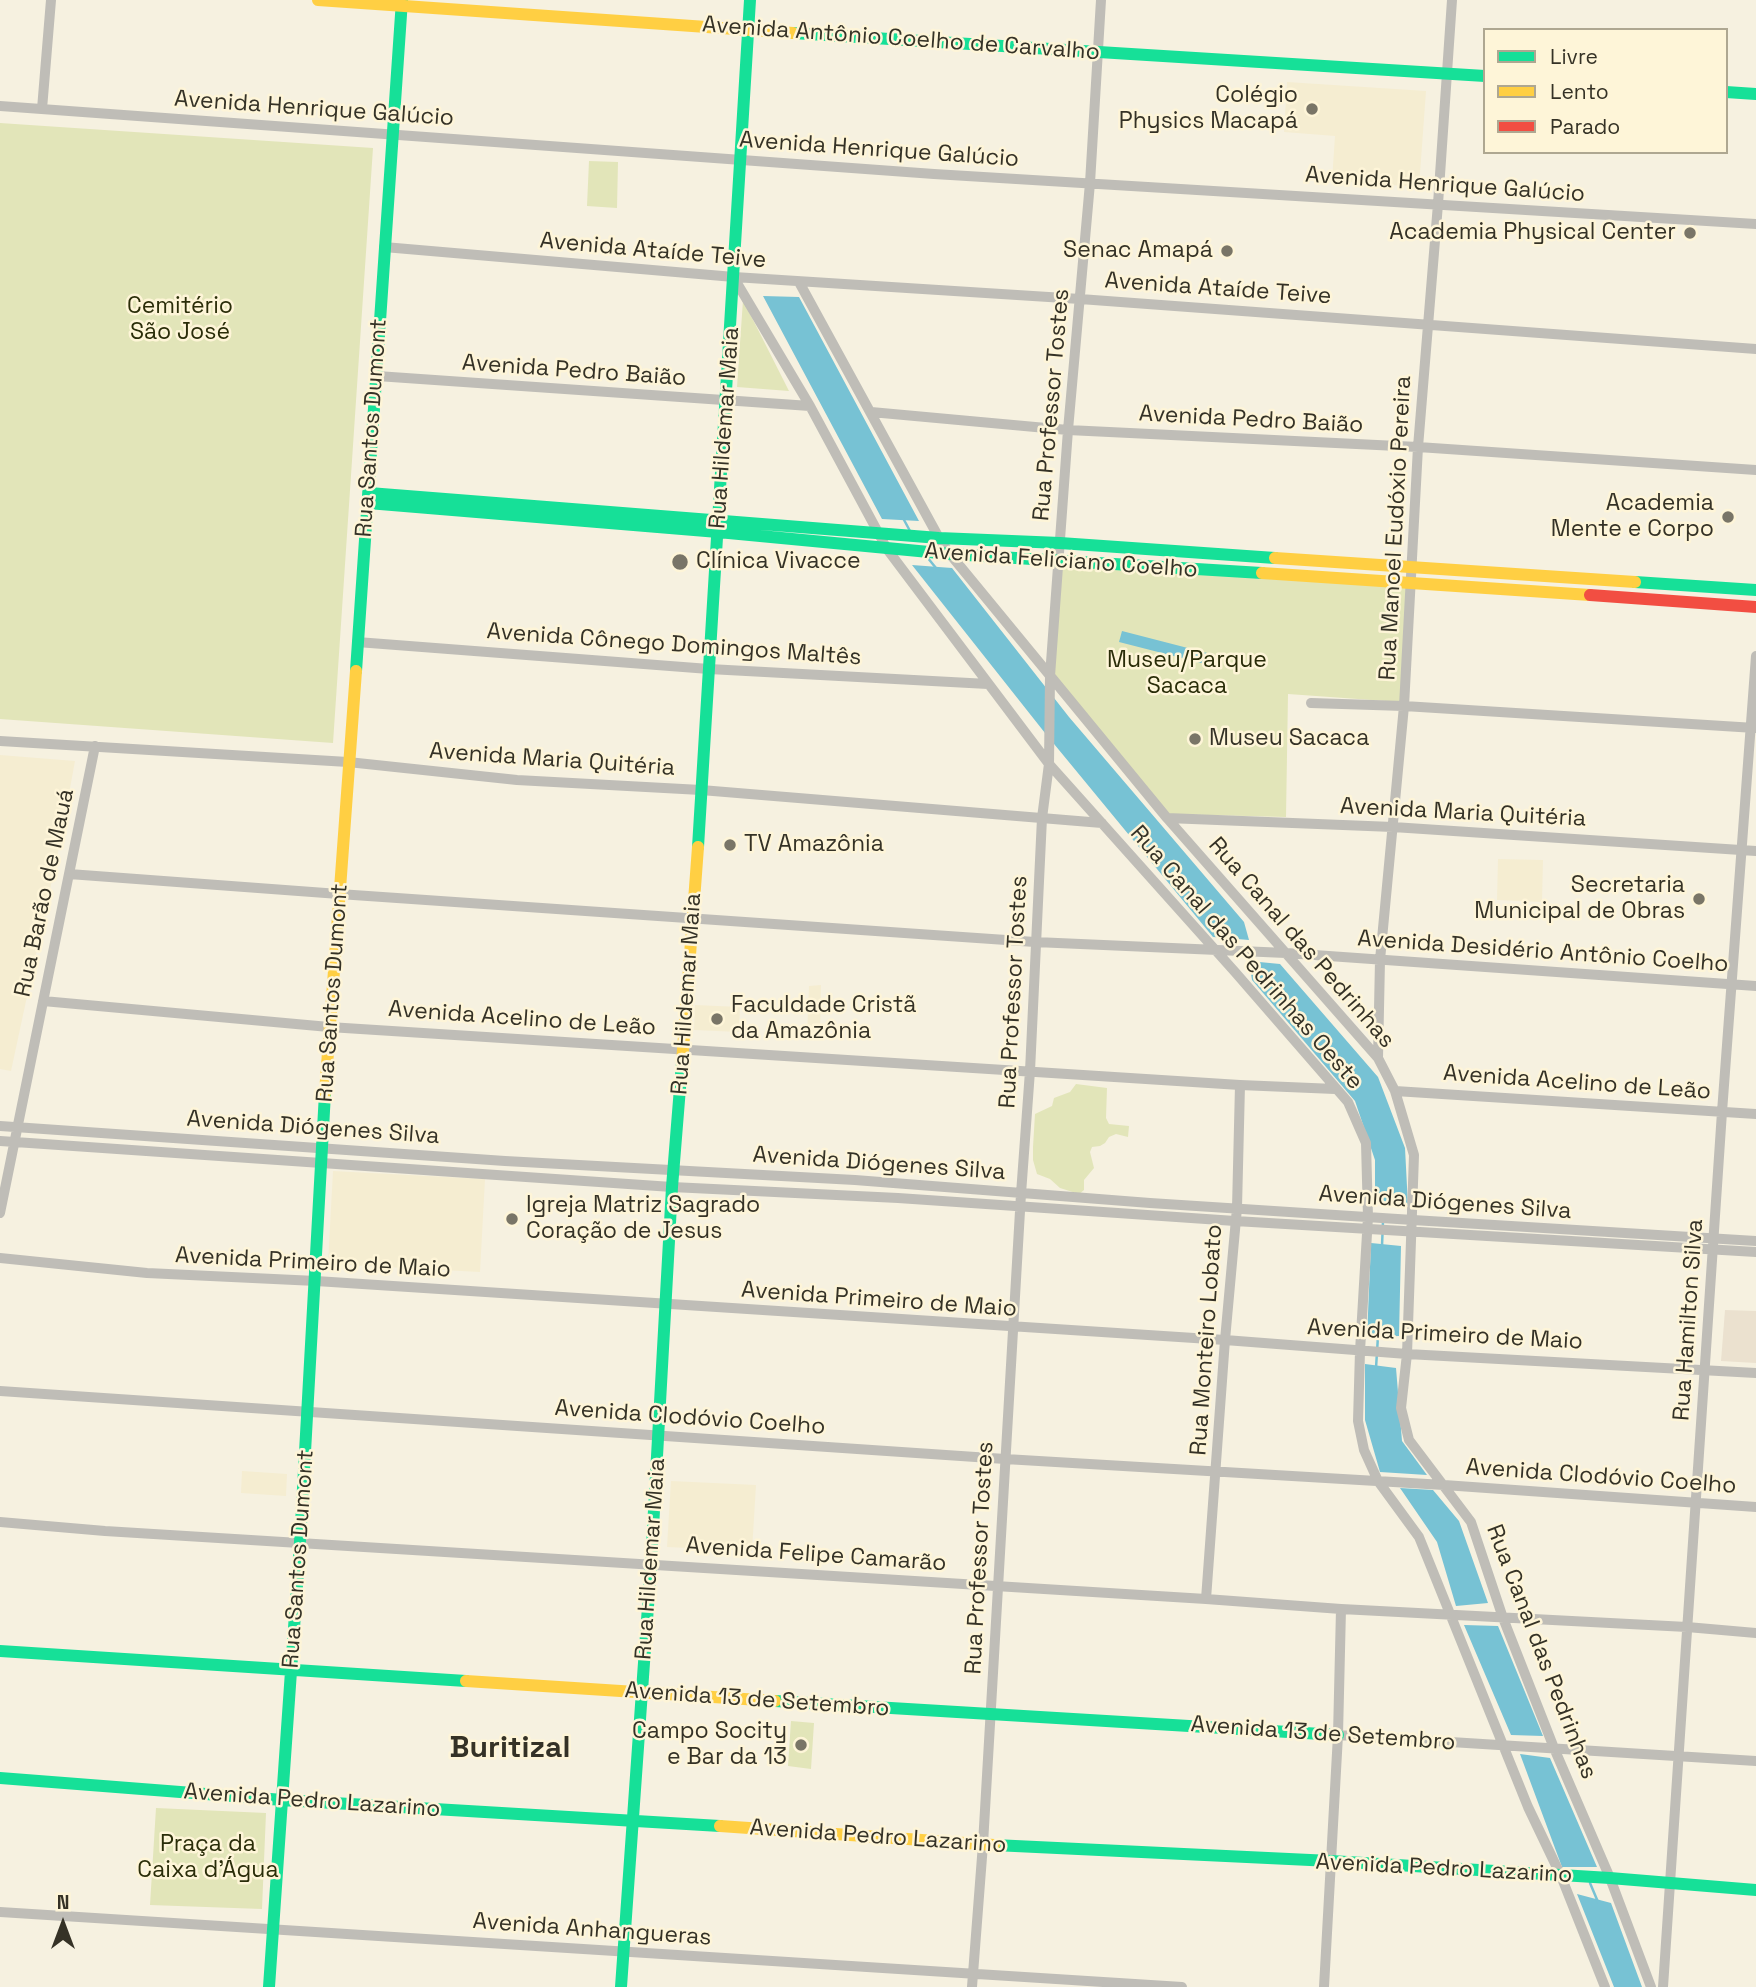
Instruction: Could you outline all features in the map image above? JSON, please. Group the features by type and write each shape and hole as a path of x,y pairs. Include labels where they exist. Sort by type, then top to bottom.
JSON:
{"main road":[{"name":"Avenida Antônio Coelho de Carvalho","path":"318,0 402,3 748,30 1483,76"},
{"name":"Rua Hildemar Maia","path":"621,1987 651,1564 673,1170 693,918 727,401 750,0"},
{"name":"Rua Santos Dumont","path":"269,1987 300,1542 330,1027 402,3"},
{"path":"1728,92 1756,94"},
{"name":"Avenida Feliciano Coelho","path":"368,498 718,526 1060,543 1756,590"},
{"name":"Avenida Feliciano Coelho","path":"718,526 944,554 1314,576 1756,607"},
{"path":"1314,561 1314,576"},
{"path":"1592,597 1593,579"},
{"name":"Avenida 13 de Setembro","path":"0,1651 1338,1735"},
{"name":"Avenida Pedro Lazarino","path":"0,1778 283,1800 982,1844 1610,1878 1756,1890"}],"street":[{"path":"42,109 51,0"},
{"name":"Rua Professor Tostes","path":"972,1987 1030,1071 1042,818 1049,764 1050,682 1068,430 1090,183 1101,0"},
{"name":"Rua Manoel Eudóxio Pereira","path":"1378,1058 1380,960 1404,706 1418,447 1451,0"},
{"name":"Avenida Henrique Galúcio","path":"0,106 1090,183 1756,224"},
{"name":"Avenida Ataíde Teive","path":"384,247 799,282 1429,323 1756,349"},
{"name":"Rua Canal das Pedrinhas Oeste","path":"734,277 810,406 887,549 1049,764 1348,1102 1366,1143 1373,1217 1358,1421 1364,1450 1419,1537 1455,1614 1503,1746"},
{"name":"Rua Canal das Pedrinhas","path":"799,282 939,538 944,554 1167,818 1378,1058 1395,1091 1414,1154 1407,1220 1412,1232 1401,1354 1401,1408 1409,1440 1471,1522 1498,1618 1610,1878 1651,1987"},
{"name":"Avenida Pedro Baião","path":"377,376 810,406"},
{"name":"Avenida Pedro Baião","path":"871,412 1068,430 1418,447 1756,470"},
{"name":"Avenida Cônego Domingos Maltês","path":"357,642 709,669 988,684"},
{"name":"Rua Hamilton Silva","path":"1663,1987 1740,850 1753,728 1756,656"},
{"path":"1311,703 1404,706 1753,728"},
{"name":"Avenida Maria Quitéria","path":"0,741 348,762 517,780 701,790 1102,823"},
{"name":"Rua Barão de Mauá","path":"0,1213 95,746"},
{"name":"Avenida Maria Quitéria","path":"1167,818 1393,827 1756,851"},
{"name":"Avenida Desidério Antônio Coelho","path":"69,874 1035,942 1286,953 1756,986"},
{"name":"Avenida Acelino de Leão","path":"43,1001 330,1027 1335,1089"},
{"name":"Rua Monteiro Lobato","path":"1206,1599 1237,1208 1240,1084"},
{"name":"Avenida Acelino de Leão","path":"1395,1091 1756,1114"},
{"name":"Avenida Diógenes Silva","path":"0,1126 505,1161 855,1180 1021,1194 1373,1217 1713,1244 1756,1252"},
{"path":"206,1155 207,1140"},
{"name":"Avenida Diógenes Silva","path":"0,1141 672,1187 1020,1206 1412,1232 1713,1244 1756,1241"},
{"path":"503,1174 505,1161"},
{"path":"854,1196 855,1180"},
{"name":"Avenida Primeiro de Maio","path":"0,1258 146,1273 316,1281 1225,1340 1401,1354 1756,1373"},
{"name":"Avenida Clodóvio Coelho","path":"0,1391 1756,1507"},
{"name":"Avenida Felipe Camarão","path":"0,1522 1341,1609 1756,1633"},
{"path":"1324,1987 1338,1735 1341,1609"},
{"name":"Avenida 13 de Setembro","path":"1338,1735 1554,1748"},
{"path":"1503,1746 1561,1876 1605,1987"},
{"path":"1554,1748 1756,1761"},
{"name":"Avenida Anhangueras","path":"0,1912 1182,1987"}],"shaded area":[{"path":"1287,82 1426,91 1419,187 1332,181 1335,136 1284,132"},
{"path":"0,755 75,761 11,1071 0,1069"},
{"path":"1498,859 1543,860 1542,902 1497,900"},
{"path":"821,985 820,1035 807,1036 809,986"},
{"name":"Faculdade Cristã da Amazônia","path":"695,1005 740,1007 739,1032 694,1030"},
{"path":"333,1171 485,1179 480,1272 328,1264"},
{"path":"1725,1310 1756,1311 1756,1363 1721,1361"},
{"path":"242,1471 287,1474 286,1496 241,1493"},
{"path":"671,1481 756,1485 752,1551 667,1547"}],"green space":[{"name":"Cemitério São José","path":"0,123 373,148 333,743 0,719"},
{"path":"589,161 618,162 617,208 587,206"},
{"path":"743,300 789,391 737,387"},
{"name":"Museu/Parque Sacaca","path":"1060,563 1407,584 1400,702 1288,694 1286,817 1167,814 1054,674"},
{"path":"1076,1084 1107,1088 1106,1118 1109,1124 1129,1126 1128,1137 1116,1134 1100,1146 1092,1147 1090,1152 1094,1168 1084,1180 1084,1190 1079,1194 1060,1188 1050,1179 1037,1174 1033,1160 1035,1114 1052,1106 1054,1098 1070,1092"},
{"name":"Campo Socity e Bar da 13","path":"791,1721 814,1723 811,1769 788,1766"},
{"name":"Praça da Caixa d'Água","path":"156,1808 266,1813 262,1909 150,1905"}],"water":[{"path":"763,296 799,297 919,521 882,519"},
{"path":"912,565 952,568 1069,717 1244,922 1249,940 1213,937 1045,733"},
{"path":"1122,631 1211,654 1209,665 1119,642"},
{"path":"1249,961 1280,964 1378,1077 1405,1148 1408,1206 1375,1203 1375,1160 1355,1101 1252,980"},
{"path":"1371,1243 1401,1246 1399,1336 1367,1337"},
{"path":"1365,1364 1396,1368 1402,1441 1427,1475 1380,1472 1365,1420"},
{"path":"1400,1488 1433,1490 1459,1521 1488,1603 1456,1606 1437,1542"},
{"path":"1464,1625 1498,1626 1543,1736 1511,1735"},
{"path":"1520,1754 1550,1758 1597,1867 1562,1867"},
{"path":"1577,1894 1611,1903 1642,1987 1614,1987"}],"waterway":[{"path":"903,518 910,531"},
{"path":"927,557 936,568"},
{"path":"1382,1246 1383,1221"},
{"path":"1376,1368 1378,1336"},
{"path":"1590,1883 1598,1902"}],"traffic: fast":[{"path":"356,671 402,0"},
{"path":"698,847 750,0"},
{"path":"793,33 1483,76"},
{"path":"1728,92 1756,94"},
{"path":"369,493 939,538 1060,543 1275,558"},
{"path":"368,503 950,554 1262,573"},
{"path":"1635,582 1756,590"},
{"path":"621,1987 682,1063"},
{"path":"269,1987 300,1542 325,1093"},
{"path":"0,1651 466,1681"},
{"path":"775,1701 1338,1735"},
{"path":"0,1778 283,1800 720,1826"},
{"path":"994,1845 1331,1861 1756,1890"}],"traffic: slow":[{"path":"318,0 793,33"},
{"path":"1275,558 1635,582"},
{"path":"1262,573 1590,595"},
{"path":"325,1093 356,671"},
{"path":"682,1063 698,847"},
{"path":"466,1681 775,1701"},
{"path":"720,1826 994,1845"}],"traffic: jam":[{"path":"1590,595 1756,607"}],"place":[{"name":"Colégio Physics Macapá","path":"1312,109"},
{"name":"Academia Physical Center","path":"1690,233"},
{"name":"Senac Amapá","path":"1227,251"},
{"name":"Academia Mente e Corpo","path":"1728,517"},
{"name":"Clínica Vivacce","path":"680,562"},
{"name":"Museu Sacaca","path":"1195,739"},
{"name":"TV Amazônia","path":"730,845"},
{"name":"Secretaria Municipal de Obras","path":"1699,899"},
{"name":"Faculdade Cristã da Amazônia","path":"717,1019"},
{"name":"Igreja Matriz Sagrado Coração de Jesus","path":"512,1219"},
{"name":"Campo Socity e Bar da 13","path":"801,1745"}],"district":[{"name":"Buritizal","path":"510,1749"}]}
